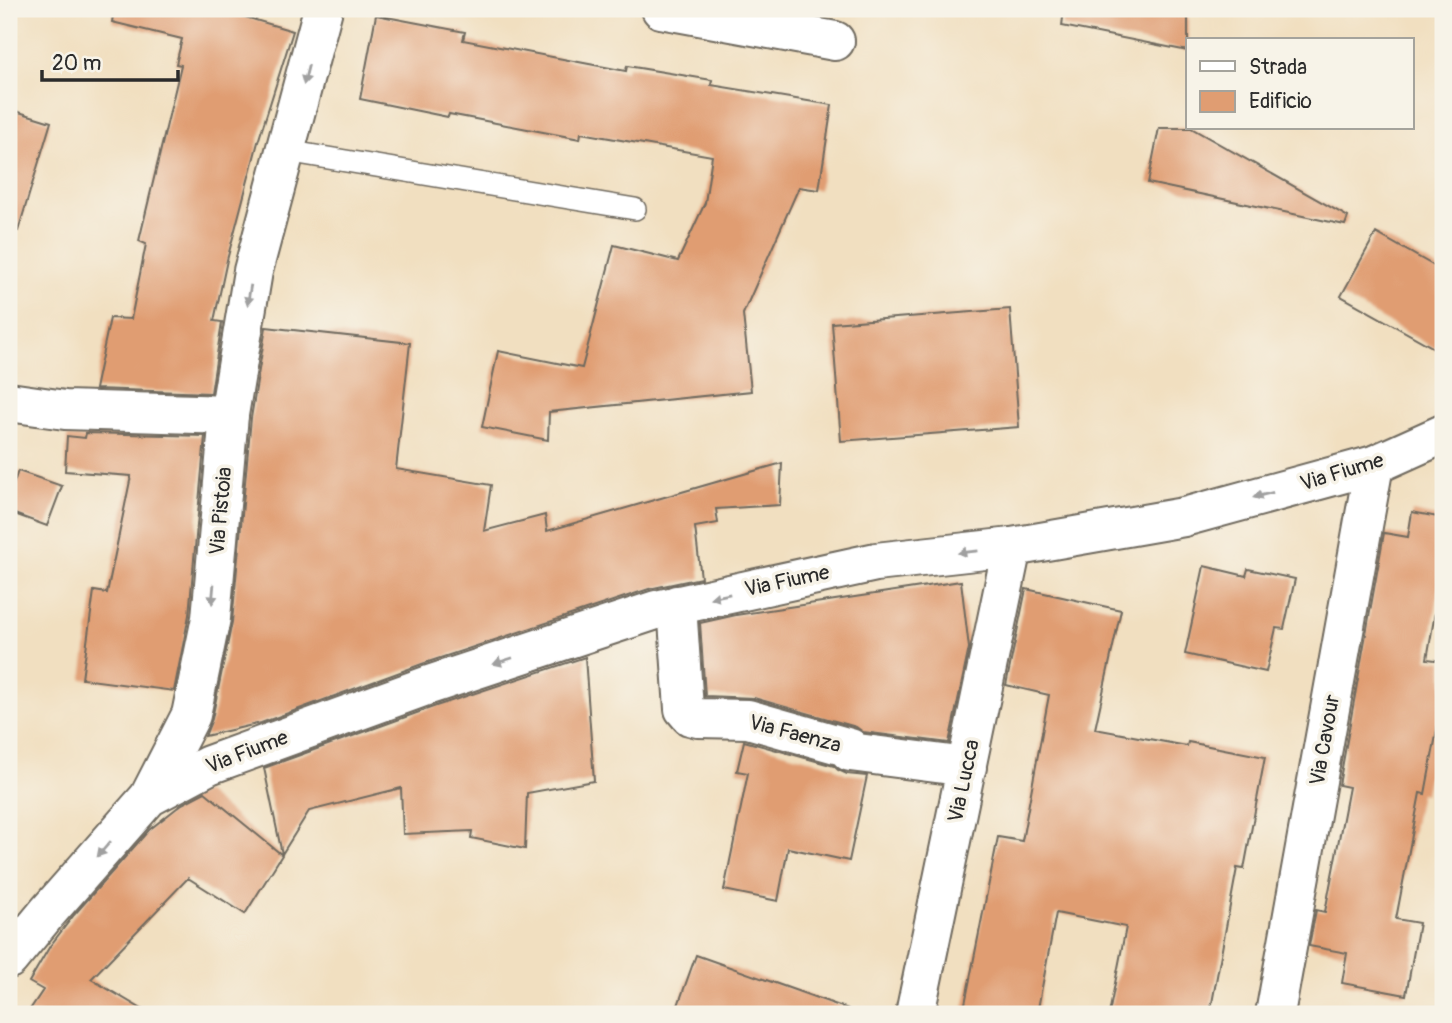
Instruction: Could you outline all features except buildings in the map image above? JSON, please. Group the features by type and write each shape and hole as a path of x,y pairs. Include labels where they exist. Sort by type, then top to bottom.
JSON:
{"street":[{"name":"Via Pistoia","path":"9,959 149,797 191,715 211,618 229,415 253,271 323,9"},
{"path":"661,9 835,41"},
{"path":"9,402 65,410 229,415"},
{"name":"Via Fiume","path":"149,797 209,765 429,685 656,610 876,562 1013,547 1184,517 1374,465 1443,434"},
{"name":"Via Cavour","path":"1275,1014 1374,465"},
{"name":"Via Lucca","path":"915,1014 1013,547"},
{"name":"Via Faenza","path":"677,605 684,709 690,716 748,719 850,748 850,752 967,767"}],"lane":[{"path":"286,151 635,209"}]}
